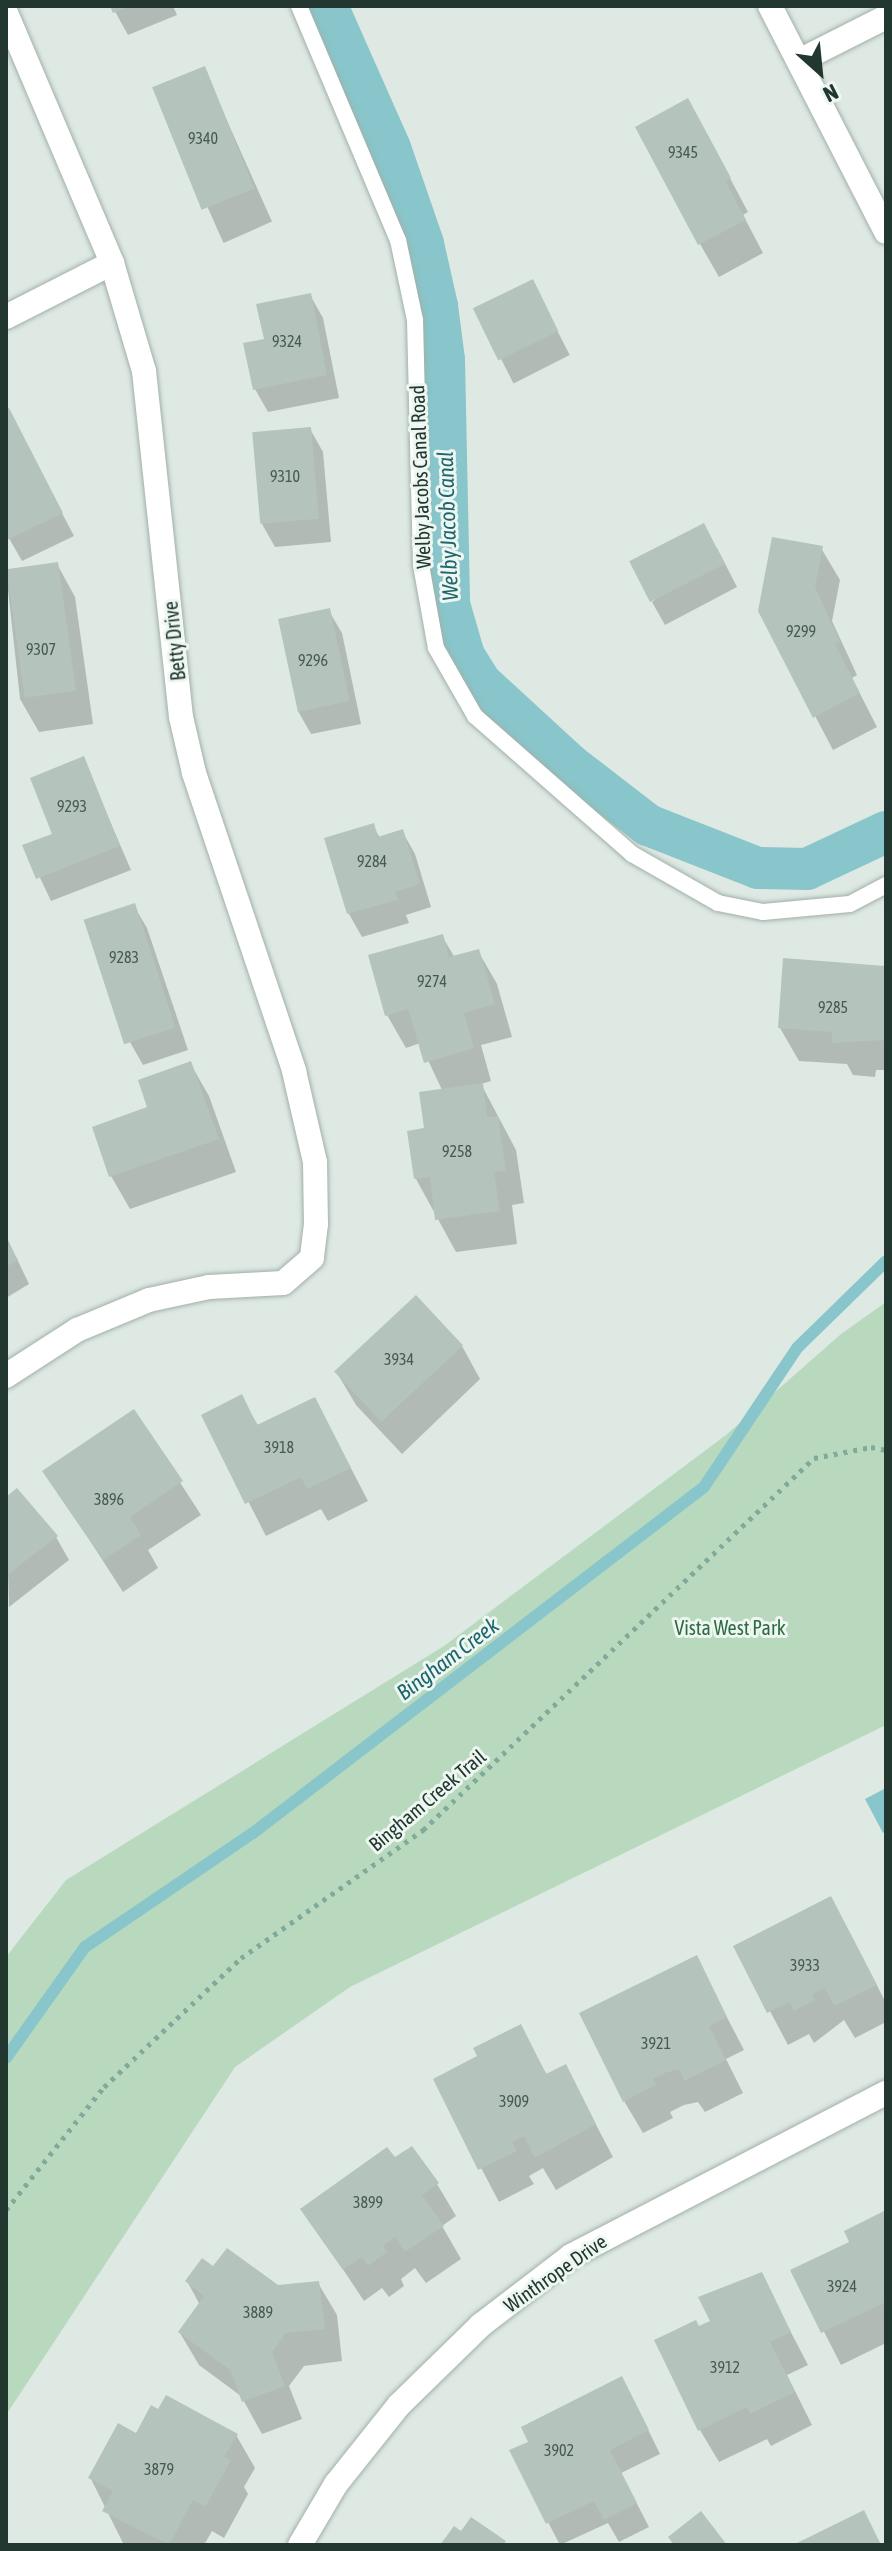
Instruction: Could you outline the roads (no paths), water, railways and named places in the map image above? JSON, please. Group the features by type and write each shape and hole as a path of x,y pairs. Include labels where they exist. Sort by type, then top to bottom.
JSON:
{"street":[{"path":"770,6 886,232"},
{"name":"Betty Drive","path":"6,13 112,263 147,385 181,717 194,773 294,1071 315,1162 312,1258 300,1272 283,1283 209,1287 149,1300 77,1330 6,1376"},
{"path":"799,61 886,17"},
{"path":"6,317 112,263"},
{"name":"Winthrope Drive","path":"300,2545 336,2484 399,2405 481,2325 571,2256 886,2093"}],"lane":[{"name":"Welby Jacobs Canal Road","path":"299,6 398,240 415,320 421,565 436,648 475,716 632,854 718,903 763,912 850,904 886,885"}],"water":[{"path":"886,1788 886,1831 883,1833 865,1799"}],"waterway":[{"name":"Welby Jacob Canal","path":"327,6 390,148 423,244 437,306 444,360 449,604 464,656 481,683 569,764 648,825 758,868 807,869 886,832"},
{"name":"Bingham Creek","path":"6,2058 85,1947 253,1833 704,1487 797,1348 886,1261"}],"park label":[{"name":"Vista West Park","path":"730,1627"}]}
